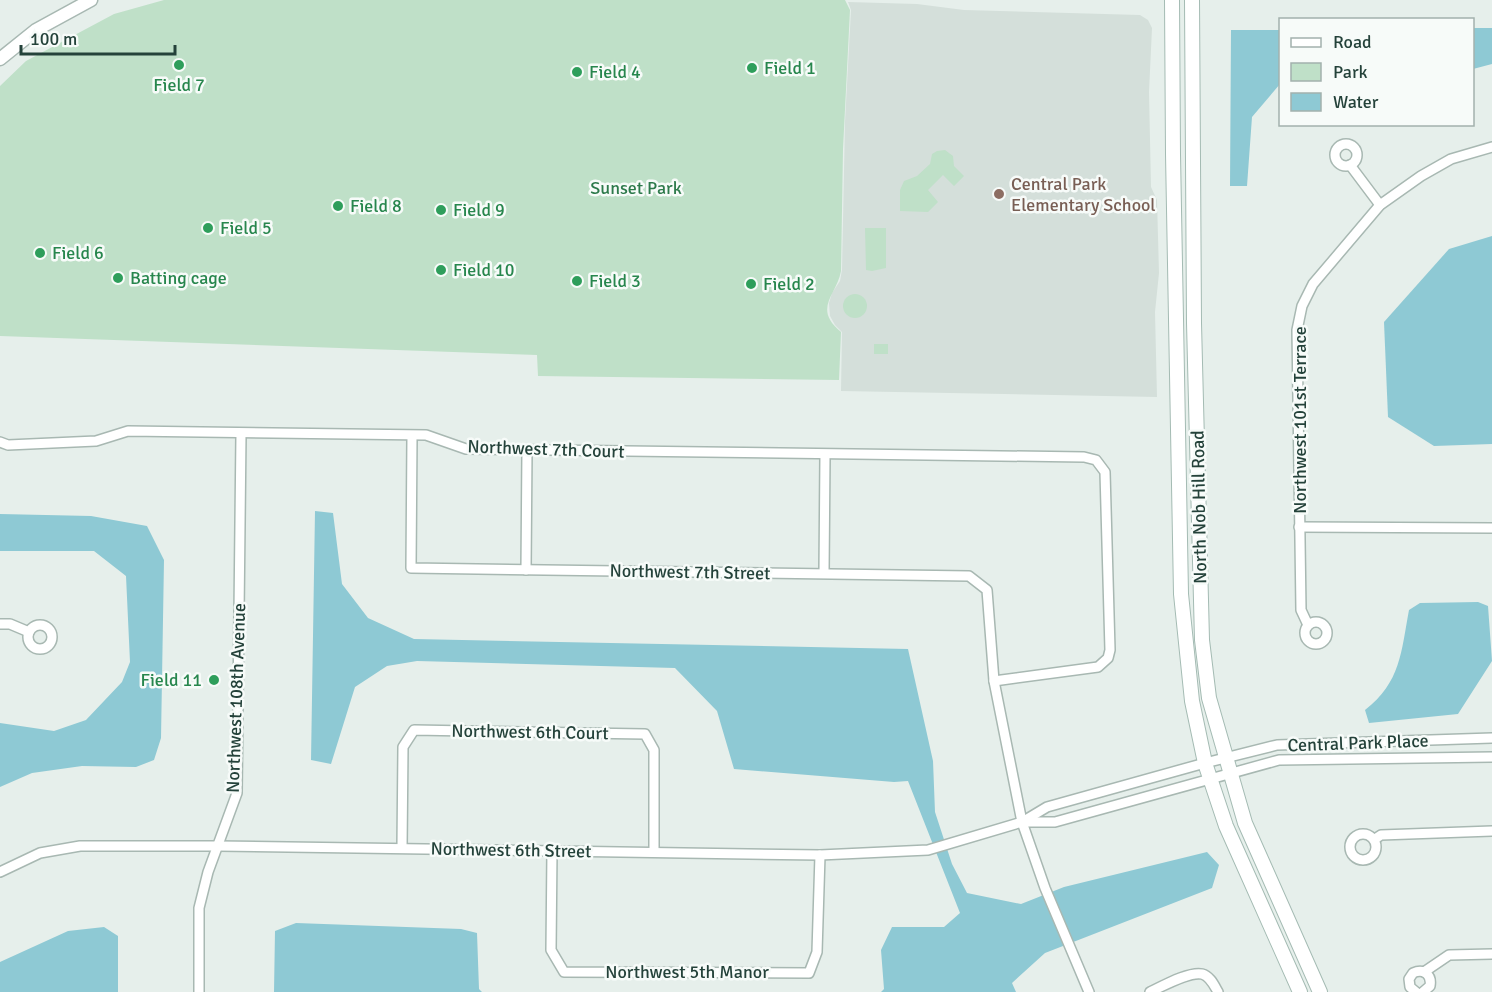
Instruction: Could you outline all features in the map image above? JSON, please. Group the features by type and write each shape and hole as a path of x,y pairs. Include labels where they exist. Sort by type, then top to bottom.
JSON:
{"main road":[{"name":"North Nob Hill Road","path":"1172,0 1181,594 1191,701 1205,763 1226,826 1300,992"},
{"name":"North Nob Hill Road","path":"1192,0 1194,323 1202,640 1209,698 1245,823 1320,992"}],"street":[{"path":"0,59 36,30 91,0"},
{"name":"Northwest 101st Terrace","path":"1308,625 1301,610 1299,527 1297,330 1302,306 1313,284 1380,205 1421,176 1451,159 1492,147"},
{"path":"1350,165 1380,205"},
{"name":"Northwest 7th Court","path":"0,442 8,445 96,441 128,431 426,435 466,449 1084,457 1096,460 1105,472 1110,650 1108,658 1098,667 994,681"},
{"name":"Northwest 108th Avenue","path":"199,992 199,908 208,872 237,794 241,434"},
{"name":"Northwest 7th Street","path":"412,436 411,568 969,576 987,590 994,681"},
{"path":"526,570 527,450"},
{"path":"824,573 825,455"},
{"path":"1299,527 1492,528"},
{"path":"0,624 10,624 29,632"},
{"path":"994,681 1022,822 1045,888 1089,992"},
{"name":"Northwest 6th Court","path":"402,848 403,747 414,730 645,734 654,750 654,852"},
{"name":"Central Park Place","path":"1205,763 1277,745 1492,738"},
{"name":"Central Park Place","path":"1210,779 1279,760 1492,757"},
{"name":"Northwest 6th Street","path":"0,872 40,853 80,846 402,848 820,855 928,850 1022,822 1047,807 1205,763"},
{"name":"Northwest 6th Street","path":"1022,822 1055,822 1210,779"},
{"path":"1375,839 1381,835 1492,831"},
{"name":"Northwest 5th Manor","path":"552,851 551,950 564,972 809,973 818,952 820,855"},
{"path":"1416,992 1410,987 1409,979 1413,973 1424,972 1449,955 1492,954"},
{"path":"1423,992 1431,983 1429,976 1424,972"},
{"path":"1150,992 1189,975 1202,974 1213,982 1218,992"}],"shaded area":[{"name":"Central Park Elementary School","path":"848,2 917,4 964,10 1140,15 1148,20 1152,28 1149,92 1151,187 1157,200 1159,273 1155,312 1157,397 841,391 842,332 830,316 829,303 840,281 842,270 845,122 851,10"}],"green space":[{"name":"Sunset Park","path":"164,0 845,0 850,10 843,149 841,271 827,308 828,316 841,332 839,380 538,376 537,355 0,336 0,86 26,61 114,14"},
{"path":"945,150 953,156 954,166 964,176 954,186 943,175 928,190 938,202 928,212 900,211 900,190 904,181 917,176 930,164 932,154"},
{"path":"865,228 886,228 886,268 866,270"},
{"path":"855,294 860,295 866,301 866,311 860,317 855,318 850,317 844,311 843,306 844,301 850,295"},
{"path":"874,344 888,344 888,354 874,354"}],"water":[{"path":"1474,28 1492,28 1492,64 1474,69"},
{"path":"1231,30 1279,30 1279,85 1252,117 1247,186 1230,186"},
{"path":"1492,236 1492,444 1434,446 1388,417 1384,322 1449,249"},
{"path":"315,511 333,513 342,584 368,618 414,639 908,649 933,761 935,812 952,864 967,893 1021,904 1064,887 1207,852 1219,865 1212,888 1045,953 1012,983 1016,992 881,992 884,989 881,950 892,927 944,927 960,913 908,781 894,782 734,769 717,711 675,668 417,661 387,666 355,687 331,764 311,760"},
{"path":"0,514 91,516 147,526 164,560 161,738 154,760 136,767 82,766 32,773 0,787 0,723 54,731 86,720 122,682 130,662 126,576 94,551 0,551"},
{"path":"1478,602 1488,606 1492,661 1458,714 1369,723 1365,710 1377,699 1393,677 1401,653 1409,610 1420,603"},
{"path":"296,923 461,929 477,933 479,989 482,992 274,992 275,931"},
{"path":"104,927 118,936 118,992 0,992 0,962 68,931"}],"place":[{"name":"Field 7","path":"179,65"},
{"name":"Field 1","path":"752,68"},
{"name":"Field 4","path":"577,72"},
{"name":"Central Park Elementary School","path":"999,194"},
{"name":"Field 8","path":"338,206"},
{"name":"Field 9","path":"441,210"},
{"name":"Field 5","path":"208,228"},
{"name":"Field 6","path":"40,253"},
{"name":"Field 10","path":"441,270"},
{"name":"Batting cage","path":"118,278"},
{"name":"Field 3","path":"577,281"},
{"name":"Field 2","path":"751,284"},
{"name":"Field 11","path":"214,680"}]}
